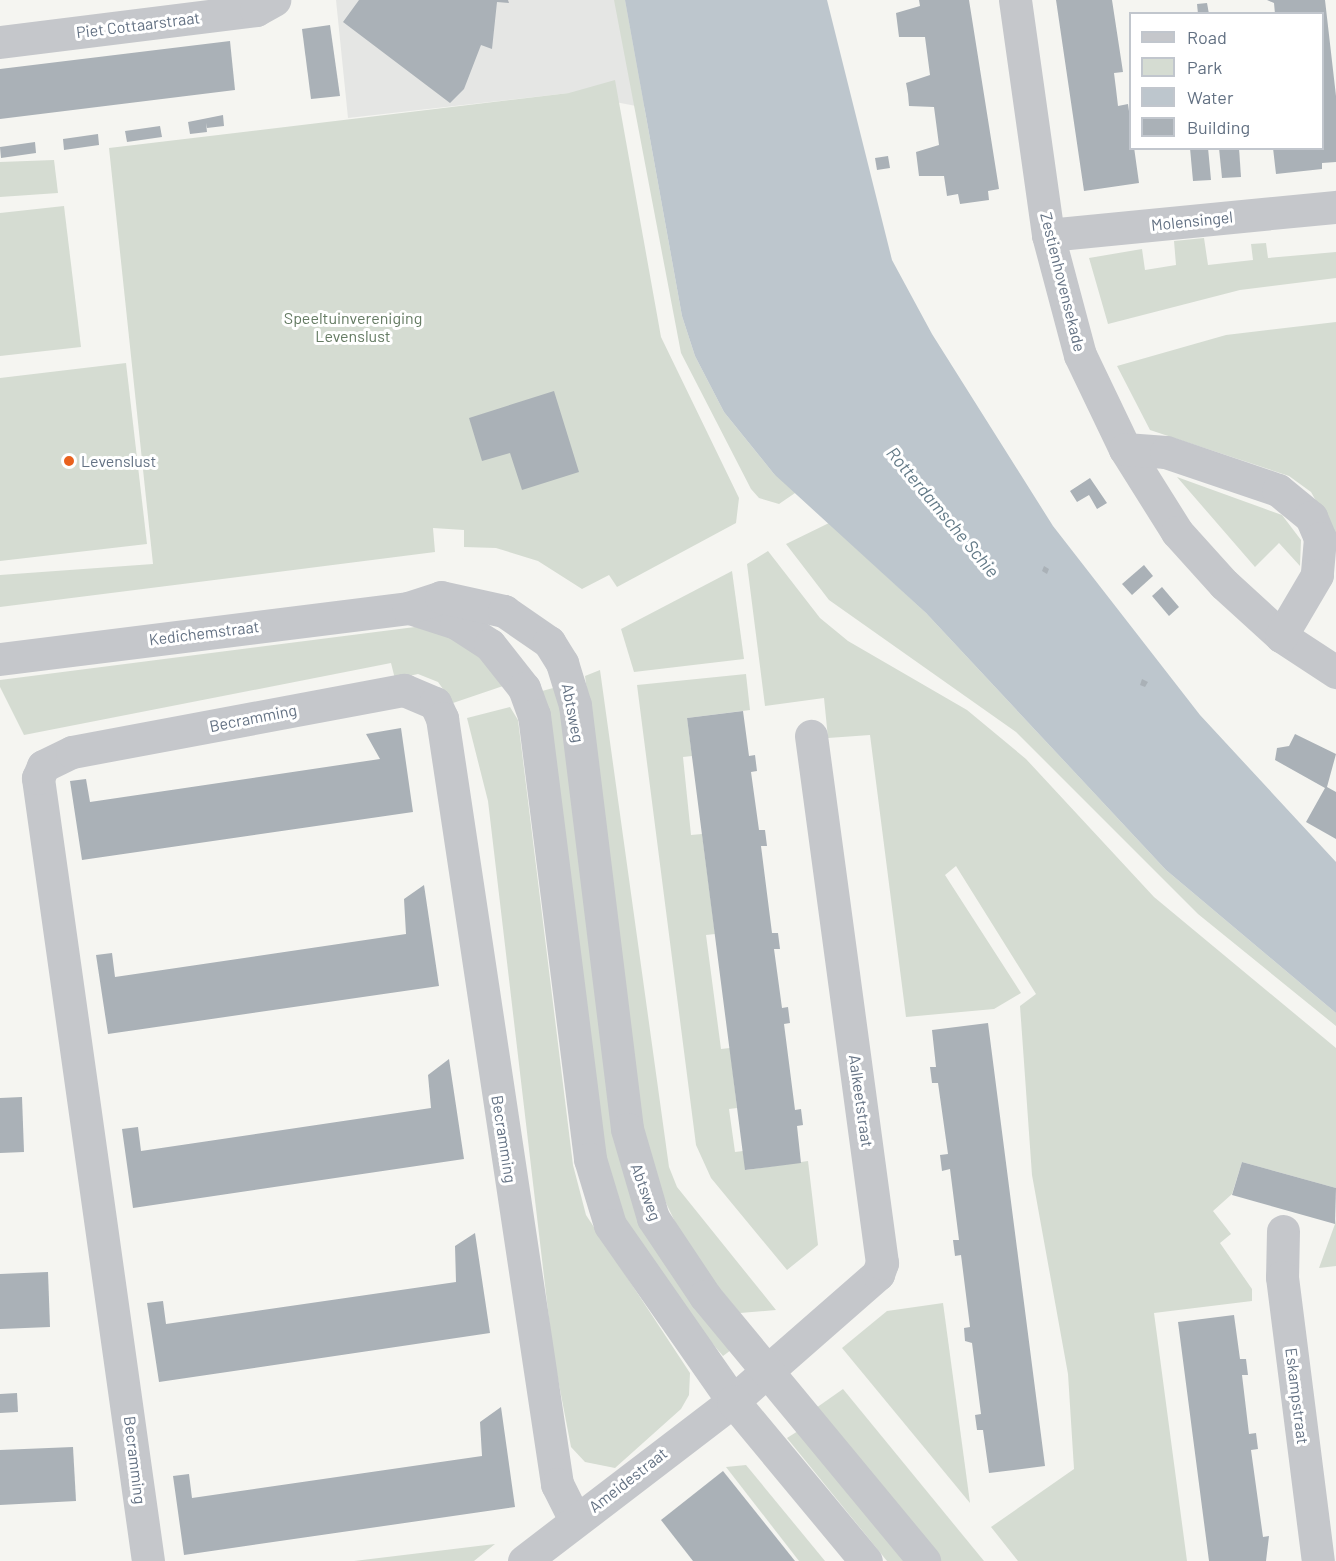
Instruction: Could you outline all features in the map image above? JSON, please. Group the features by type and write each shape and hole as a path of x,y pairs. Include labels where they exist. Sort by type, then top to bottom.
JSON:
{"street":[{"name":"Piet Cottaarstraat","path":"0,42 256,10 273,0"},
{"name":"Zestienhovensekade","path":"1015,0 1048,235 1080,355 1125,449 1177,532 1281,636 1336,672"},
{"name":"Molensingel","path":"1048,235 1336,207"},
{"path":"1125,449 1166,452 1278,490 1311,517 1320,538 1317,575 1281,636"},
{"name":"Abtsweg","path":"408,608 441,597 491,606 535,629 562,663 575,705 634,1162 666,1240 768,1371 924,1561"},
{"path":"408,608 475,634 508,664 524,688 534,715 590,1160 602,1201 621,1245 733,1401 866,1561"},
{"name":"Kedichemstraat","path":"0,659 408,608"},
{"name":"Becramming","path":"148,1561 38,778 43,766 72,752 404,690 435,702 442,718 557,1484 575,1520"},
{"name":"Aalkeetstraat","path":"733,1401 878,1274 882,1263 812,736"},
{"name":"Eskampstraat","path":"1282,1231 1282,1276 1318,1561"},
{"name":"Ameidestraat","path":"524,1561 733,1401"}],"shaded area":[{"path":"336,0 654,0 672,113 569,93 348,118"}],"green space":[{"path":"614,0 625,0 682,316 695,356 724,412 774,474 798,491 779,504 759,498 751,489 681,353"},
{"name":"Speeltuinvereniging Levenslust","path":"615,80 661,337 739,498 736,523 617,587 609,575 582,589 538,561 496,548 464,547 464,530 433,528 435,552 0,607 0,575 153,564 109,148 569,93"},
{"path":"54,160 58,193 0,197 0,162"},
{"path":"64,206 81,347 0,356 0,213"},
{"path":"1204,238 1208,265 1253,260 1251,244 1266,243 1268,258 1336,252 1336,278 1240,290 1108,324 1089,258 1142,249 1145,270 1176,265 1174,241"},
{"path":"1336,322 1336,536 1311,492 1289,476 1150,430 1117,366 1226,335"},
{"name":"Levenslust","path":"126,363 147,544 0,561 0,378"},
{"path":"1177,477 1282,515 1301,540 1300,566 1279,543 1255,567"},
{"path":"829,523 926,613 1166,870 1336,1013 1336,1026 1198,914 1016,732 829,600 786,544"},
{"path":"768,551 820,618 848,641 967,710 1026,759 1154,897 1336,1048 1336,1188 1242,1162 1232,1194 1213,1211 1231,1234 1220,1243 1252,1289 1252,1301 1154,1313 1187,1561 1018,1561 991,1527 1074,1469 1068,1374 1032,1175 1020,1006 1036,994 956,866 945,875 1021,993 994,1009 906,1017 870,735 828,738 824,698 765,706 747,564"},
{"path":"732,571 744,659 634,672 621,629"},
{"path":"415,627 445,631 474,648 506,685 453,703 438,682 418,674 395,679 391,663 24,735 0,687 0,680"},
{"path":"600,670 669,1167 677,1187 776,1310 740,1313 690,1253 654,1178 644,1136 585,676"},
{"path":"746,674 750,710 687,718 692,756 683,757 691,835 702,834 715,934 706,935 721,1049 730,1048 737,1108 729,1109 735,1152 743,1151 746,1170 808,1161 818,1245 787,1270 711,1178 696,1145 637,685"},
{"path":"557,687 616,1131 731,1350 723,1356 661,1283 617,1203 605,1161 542,691"},
{"path":"510,707 518,720 573,1165 586,1215 690,1373 689,1395 681,1409 615,1468 585,1462 571,1447 553,1353 488,801 467,718"},
{"path":"1336,1219 1336,1266 1319,1268 1335,1224"},
{"path":"943,1303 970,1503 842,1348 887,1311"},
{"path":"843,1389 984,1561 941,1561 816,1408"},
{"path":"798,1431 904,1561 887,1561 787,1438"},
{"path":"746,1465 825,1561 799,1561 726,1467"},
{"path":"495,1544 474,1561 354,1561"}],"water":[{"name":"Rotterdamsche Schie","path":"625,0 827,0 892,260 932,334 1053,526 1200,715 1336,862 1336,1013 1166,870 926,613 774,474 724,412 695,356 682,316"}],"building":[{"path":"359,0 508,0 509,3 497,2 492,49 481,45 464,89 450,103 343,22"},
{"path":"919,0 969,0 999,189 988,191 989,200 960,204 958,194 947,196 944,176 919,176 916,152 939,145 934,107 909,106 906,83 930,75 925,37 899,37 896,13 920,6"},
{"path":"1056,0 1112,0 1123,72 1114,73 1118,106 1128,104 1129,150 1134,150 1139,183 1084,191"},
{"path":"1267,0 1325,0 1336,96 1336,162 1322,163 1322,169 1276,174 1273,150 1324,150 1324,12 1275,12 1274,3"},
{"path":"1207,3 1209,12 1198,12 1197,4"},
{"path":"330,25 340,96 311,99 302,29"},
{"path":"230,41 235,90 0,119 0,69"},
{"path":"223,115 224,126 207,128 206,123 207,132 190,134 188,122"},
{"path":"160,126 162,137 127,142 125,131"},
{"path":"98,134 99,145 64,150 63,139"},
{"path":"35,142 36,153 1,158 0,147"},
{"path":"1190,150 1208,150 1211,180 1193,181"},
{"path":"1219,150 1239,150 1241,177 1222,178"},
{"path":"888,156 890,168 877,170 875,158"},
{"path":"554,391 579,472 522,490 510,453 482,461 469,418"},
{"path":"1090,478 1107,503 1097,509 1089,495 1077,502 1070,491"},
{"path":"1144,565 1153,576 1132,595 1122,584"},
{"path":"1044,566 1049,569 1047,574 1042,571"},
{"path":"1162,587 1179,607 1169,616 1152,596"},
{"path":"1142,679 1148,682 1145,687 1140,685"},
{"path":"743,711 749,756 755,755 757,771 751,772 759,830 765,830 767,846 761,846 772,933 778,933 780,949 774,949 782,1008 788,1007 790,1023 784,1024 795,1110 801,1109 803,1125 797,1126 801,1163 745,1170 687,718"},
{"path":"401,728 413,812 82,860 70,781 86,779 90,802 380,759 366,734"},
{"path":"1295,734 1336,754 1327,787 1336,792 1336,839 1306,822 1325,788 1275,760 1277,748 1289,746"},
{"path":"424,885 439,986 108,1034 96,955 112,953 115,977 406,934 404,899"},
{"path":"988,1023 1045,1466 989,1473 983,1430 977,1430 975,1415 981,1414 972,1343 965,1341 964,1328 970,1327 961,1255 955,1256 953,1240 959,1240 950,1169 942,1171 940,1155 948,1154 938,1083 932,1083 930,1067 936,1067 932,1030"},
{"path":"449,1059 464,1159 133,1208 122,1129 138,1127 141,1151 431,1108 428,1075"},
{"path":"22,1097 24,1152 0,1153 0,1098"},
{"path":"1242,1162 1336,1188 1335,1224 1232,1195"},
{"path":"475,1233 490,1333 159,1382 147,1303 163,1301 166,1324 456,1282 455,1246"},
{"path":"48,1272 50,1327 0,1329 0,1274"},
{"path":"1234,1315 1240,1359 1246,1359 1248,1375 1242,1375 1249,1434 1256,1433 1258,1449 1251,1450 1263,1537 1269,1536 1266,1561 1209,1561 1178,1322"},
{"path":"17,1393 18,1412 0,1413 0,1394"},
{"path":"501,1407 515,1507 184,1555 173,1476 189,1474 192,1498 482,1456 480,1422"},
{"path":"73,1447 76,1501 0,1505 0,1450"},
{"path":"723,1471 795,1561 693,1561 661,1520"}],"place":[{"name":"Levenslust","path":"69,461"}]}
